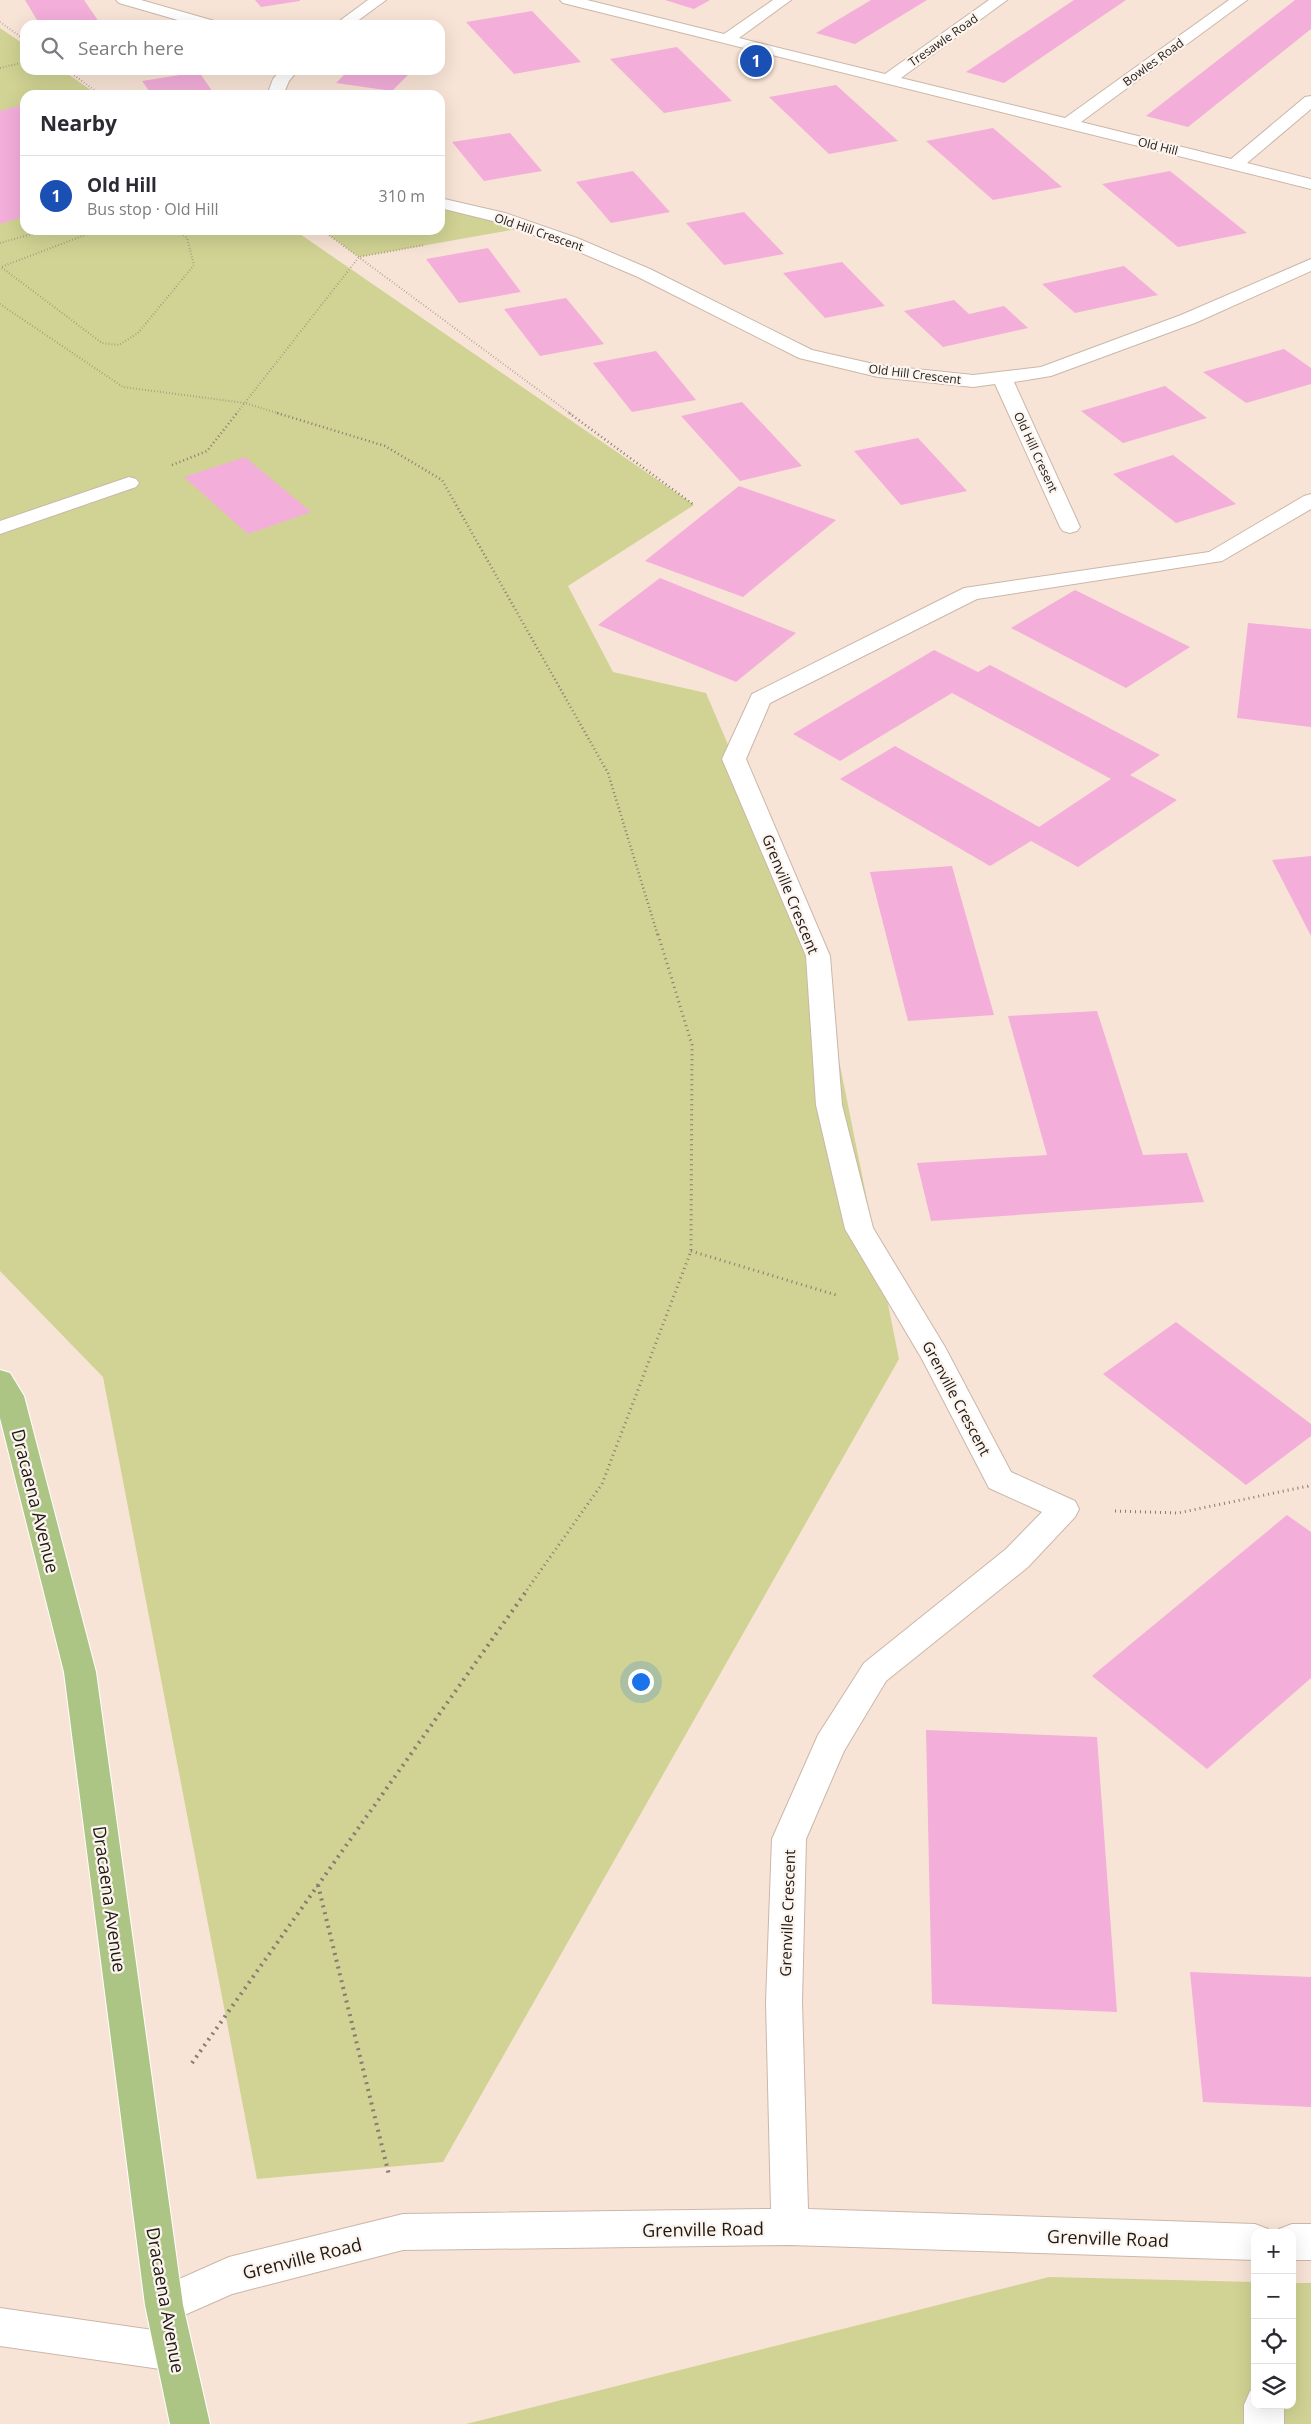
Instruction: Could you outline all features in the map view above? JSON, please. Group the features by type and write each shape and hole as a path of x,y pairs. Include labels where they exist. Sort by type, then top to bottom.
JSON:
{"main road":[{"name":"Dracaena Avenue","path":"0,1381 9,1396 80,1672 164,2305 190,2424"}],"street":[{"path":"124,0 194,20"},
{"path":"349,20 378,0"},
{"name":"Old Hill","path":"568,0 593,3 724,40 1311,184"},
{"path":"724,40 783,0"},
{"name":"Tresawle Road","path":"887,80 999,0"},
{"name":"Bowles Road","path":"1067,124 1239,0"},
{"path":"277,90 281,79 285,75"},
{"path":"1234,165 1311,100"},
{"name":"Old Hill Crescent","path":"445,204 499,217 571,242 644,273 806,354 878,371 973,381 1044,372 1179,323 1311,264"},
{"name":"Old Hill Cresent","path":"1002,377 1070,527"},
{"path":"0,528 129,484"},
{"name":"Grenville Crescent","path":"790,2228 784,2002 789,1839 830,1746 875,1672 1016,1558 1064,1510 1000,1480 935,1355 859,1230 829,1105 818,956 734,759 760,699 972,593 1215,557 1311,500"},
{"name":"Grenville Road","path":"164,2305 229,2276 404,2232 790,2228 1251,2242"},
{"path":"1296,2242 1311,2242"},
{"path":"0,2327 174,2352"},
{"path":"1264,2409 1264,2424"}],"path":[{"path":"0,22 20,36"},
{"path":"0,68 20,63"},
{"path":"74,75 94,90"},
{"path":"0,243 28,235"},
{"path":"85,235 1,267 102,342 119,345 138,333 194,265 187,238 183,235"},
{"path":"329,235 694,505"},
{"path":"207,451 359,256 425,245"},
{"path":"0,304 123,387 244,403 385,446 442,480 608,773 692,1045 691,1251 602,1484 141,2135"},
{"path":"691,1251 913,1318"},
{"path":"1064,1510 1178,1513 1311,1483"},
{"path":"318,1884 404,2232"}],"green space":[{"path":"0,28 20,42 20,75 69,75 91,90 20,90 20,235 301,235 694,505 568,586 613,672 706,693 818,956 899,1359 443,2162 257,2179 103,1377 0,1271"},
{"path":"445,204 529,227 359,257 329,235 445,235"},
{"path":"1049,2277 1251,2282 1251,2409 1296,2409 1296,2283 1311,2283 1311,2424 466,2424"}],"building":[{"path":"25,0 84,0 98,20 37,20"},
{"path":"255,0 300,0 300,1 261,7"},
{"path":"665,0 710,0 694,9"},
{"path":"871,0 927,0 855,44 816,33"},
{"path":"1074,0 1126,0 1004,83 966,72"},
{"path":"1295,0 1311,0 1311,29 1188,127 1146,116"},
{"path":"532,11 581,62 514,74 466,22"},
{"path":"677,47 732,101 664,113 610,59"},
{"path":"180,75 201,75 212,90 148,90 142,81"},
{"path":"344,75 408,75 393,90 336,83"},
{"path":"836,85 898,141 829,154 769,97"},
{"path":"20,105 20,218 0,224 0,111"},
{"path":"993,128 1062,187 993,200 926,141"},
{"path":"510,133 542,171 484,181 452,142"},
{"path":"633,171 670,212 611,223 576,182"},
{"path":"1170,171 1247,233 1178,247 1102,184"},
{"path":"744,212 784,254 724,265 686,223"},
{"path":"488,248 521,292 459,303 426,259"},
{"path":"842,262 885,306 825,318 783,273"},
{"path":"1124,266 1158,295 1075,313 1042,284"},
{"path":"566,298 604,344 540,356 504,309"},
{"path":"954,300 969,314 1004,306 1028,328 943,347 904,311"},
{"path":"1284,349 1311,368 1311,384 1246,403 1203,372"},
{"path":"656,351 696,400 632,412 593,363"},
{"path":"1165,386 1207,418 1123,443 1081,411"},
{"path":"742,402 802,466 740,481 681,416"},
{"path":"918,438 967,491 901,505 854,451"},
{"path":"1173,455 1236,504 1176,523 1113,474"},
{"path":"245,457 311,512 248,534 184,477"},
{"path":"739,486 836,520 743,597 645,561"},
{"path":"660,578 796,633 736,682 598,625"},
{"path":"1075,590 1190,647 1126,688 1011,628"},
{"path":"1248,623 1311,629 1311,727 1237,718"},
{"path":"934,650 978,672 990,665 1160,755 1130,775 1177,800 1078,867 1031,841 990,866 840,779 895,746 1039,827 1111,779 952,693 840,761 793,734"},
{"path":"1311,856 1311,936 1272,860"},
{"path":"952,866 994,1015 908,1021 870,872"},
{"path":"1097,1011 1143,1155 1187,1153 1204,1202 931,1221 917,1163 1047,1155 1008,1016"},
{"path":"1176,1322 1311,1424 1311,1436 1246,1485 1103,1374"},
{"path":"1287,1515 1311,1532 1311,1678 1207,1769 1092,1676"},
{"path":"926,1730 1097,1737 1117,2012 932,2004"},
{"path":"1190,1972 1311,1977 1311,2107 1203,2102"}],"place":[{"name":"Old Hill","path":"756,61"}]}
